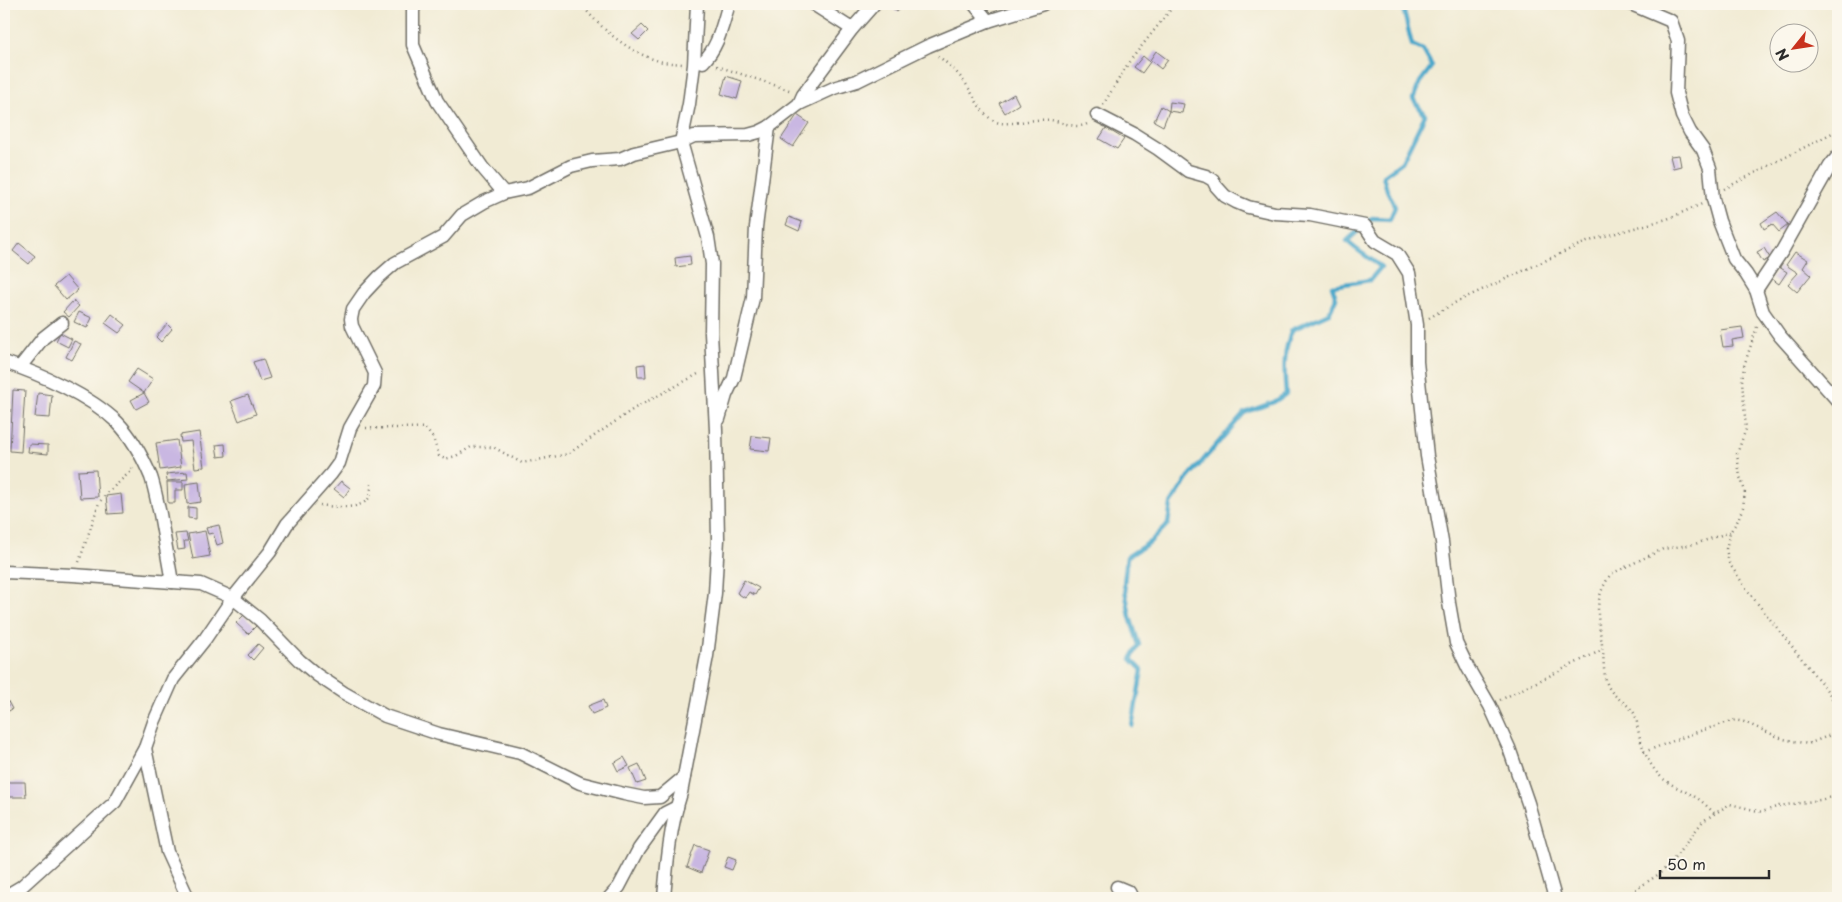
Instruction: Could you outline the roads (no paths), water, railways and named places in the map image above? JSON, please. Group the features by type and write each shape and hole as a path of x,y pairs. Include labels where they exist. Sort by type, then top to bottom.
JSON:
{"street":[{"path":"416,4 413,10 413,45 437,101 482,167 504,193"},
{"path":"664,898 667,853 684,777 706,656 715,593 718,539 716,430 710,333 712,264 708,237 681,142 698,63 697,4"},
{"path":"698,63 712,53 729,4"},
{"path":"813,4 852,29"},
{"path":"4,897 21,887 114,802 145,748 173,679 270,552 287,524 339,463 350,428 374,386 375,373 352,326 351,319 353,310 369,288 396,263 443,237 462,215 504,193 528,188 571,166 592,161 620,159 634,153 681,142 694,136 748,135 769,127 801,99 852,29 874,4"},
{"path":"974,4 988,21"},
{"path":"801,99 857,81 928,46 988,21 1043,4"},
{"path":"1631,4 1672,21 1678,41 1676,93 1682,116 1690,132 1703,150 1710,168 1719,221 1734,259 1756,290 1763,312 1780,336 1838,401"},
{"path":"1097,115 1158,148 1188,171 1213,180 1225,196 1236,202 1275,213 1310,215 1365,226 1375,241 1397,254 1409,273 1417,325 1417,362 1423,426 1456,643 1490,706 1519,773 1555,898"},
{"path":"716,430 726,395 734,378 753,298 756,227 769,127"},
{"path":"1756,290 1782,251 1830,166 1838,156"},
{"path":"20,367 43,338 62,323"},
{"path":"4,362 52,380 96,406 117,422 137,449 151,478 156,495 172,582"},
{"path":"4,572 73,574 201,584 233,598 260,620 299,660 318,675 344,693 385,716 439,734 520,753 580,783 624,794 644,798 660,797 684,777"},
{"path":"145,748 167,852 188,898"},
{"path":"609,898 619,887 639,849 665,813 676,807"},
{"path":"1117,887 1129,892 1132,898"}],"waterway":[{"path":"1132,726 1142,670 1131,659 1139,645 1130,617 1124,584 1127,557 1150,542 1168,524 1171,504 1187,479 1244,413 1274,402 1286,394 1285,361 1292,330 1329,313 1336,298 1332,286 1370,280 1381,267 1347,241 1372,218 1390,219 1395,207 1383,176 1402,162 1425,115 1413,99 1420,82 1432,66 1423,50 1412,45 1403,8 1405,4"}]}
